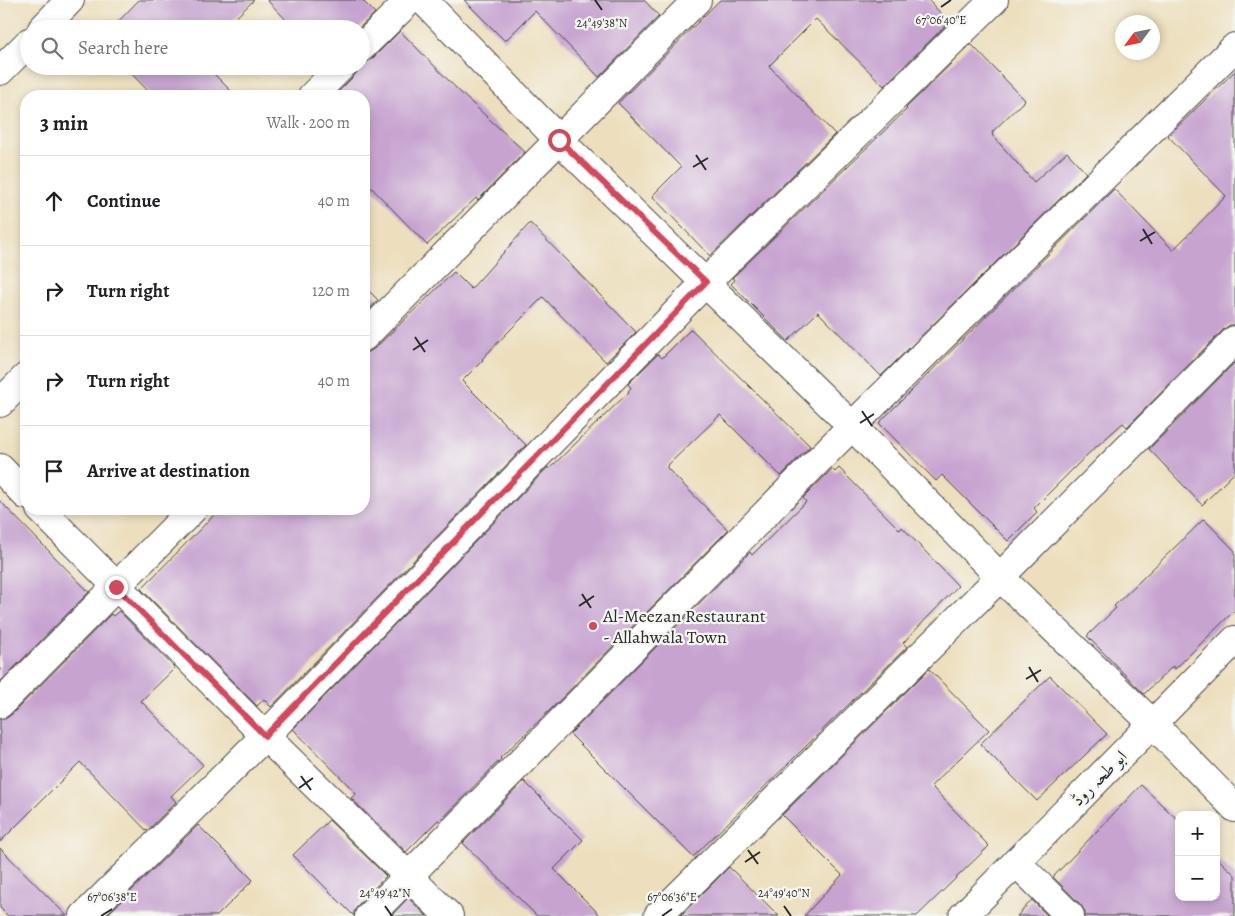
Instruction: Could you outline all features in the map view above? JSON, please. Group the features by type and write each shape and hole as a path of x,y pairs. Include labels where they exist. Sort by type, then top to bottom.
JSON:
{"street":[{"path":"51,20 70,0"},
{"path":"370,39 410,0"},
{"path":"423,0 559,140 852,426 1000,577 1152,723 1235,808"},
{"path":"370,331 697,0"},
{"path":"84,916 265,736 706,282 994,0"},
{"path":"369,916 852,426 1235,48"},
{"path":"0,71 20,51"},
{"path":"318,90 333,75"},
{"path":"658,916 1000,577 1235,340"},
{"path":"0,402 20,383"},
{"path":"0,468 20,489"},
{"path":"46,515 265,736 450,916"},
{"path":"0,704 187,515"},
{"name":"ابو طحہ روڈ","path":"963,916 1235,640"},
{"path":"1016,862 1070,916"}],"building":[{"path":"139,0 254,0 233,20 120,20"},
{"path":"267,0 362,0 375,13 368,20 286,20"},
{"path":"464,0 644,0 659,16 599,77 535,11 505,41"},
{"path":"720,0 928,0 949,22 884,86 816,19 769,66 835,134 710,256 652,196 681,167 618,103"},
{"path":"400,31 462,94 525,152 478,200 476,198 427,245 370,186 370,90 340,90 355,75 370,75 370,60"},
{"path":"971,44 1025,100 992,132 992,135 1034,182 1067,152 1086,173 881,376 818,312 788,341 731,284 735,280 732,278 907,109"},
{"path":"1235,71 1235,325 1230,325 1224,329 1127,427 1123,423 1088,454 1034,508 1037,512 1008,541 942,475 936,481 879,423 1114,189 1173,250 1226,196 1168,136"},
{"path":"133,75 215,75 230,90 147,90"},
{"path":"530,223 636,332 606,362 543,297 462,381 526,445 271,707 264,699 257,706 141,589 214,515 370,515 370,351 454,272 471,289"},
{"path":"370,292 378,300 370,309"},
{"path":"691,329 810,446 781,476 720,415 667,466 728,530 500,758 440,821 438,820 406,852 351,798 356,794 353,790 293,729 548,467 549,469 629,392 631,388 628,384 658,354 662,358"},
{"path":"1235,362 1235,472 1202,505 1149,449"},
{"path":"839,468 900,530 902,527 958,586 903,643 907,647 693,857 570,734 750,552 752,555 806,502 803,498 832,469 835,472"},
{"path":"0,501 89,592 0,682"},
{"path":"1204,519 1235,551 1235,610 1175,669 1173,666 1144,694 1087,636 1116,608 1114,606"},
{"path":"119,611 175,668 141,701 203,765 171,796 176,802 147,831 80,762 0,842 0,719 5,719 11,715 111,614 113,616"},
{"path":"929,669 989,730 931,786 989,846 917,916 804,916 842,875 782,815"},
{"path":"1050,676 1107,734 1037,801 980,744"},
{"path":"524,781 583,840 554,869 601,916 537,916 463,843"},
{"path":"1141,785 1175,817 1175,901 1220,901 1220,861 1235,875 1235,916 1085,916 1081,905 1053,877"},
{"path":"329,820 386,876 358,905 354,916 293,855"},
{"path":"198,825 253,880 217,916 106,916"},
{"path":"0,848 67,916 8,916 0,908"},
{"path":"729,867 779,916 680,916"},
{"path":"408,898 427,916 391,916"},
{"path":"1032,900 1048,916 1017,916"}],"place":[{"name":"Al-Meezan Restaurant - Allahwala Town","path":"593,626"}],"route":[{"path":"116,587 265,736 706,282 559,140"}]}
